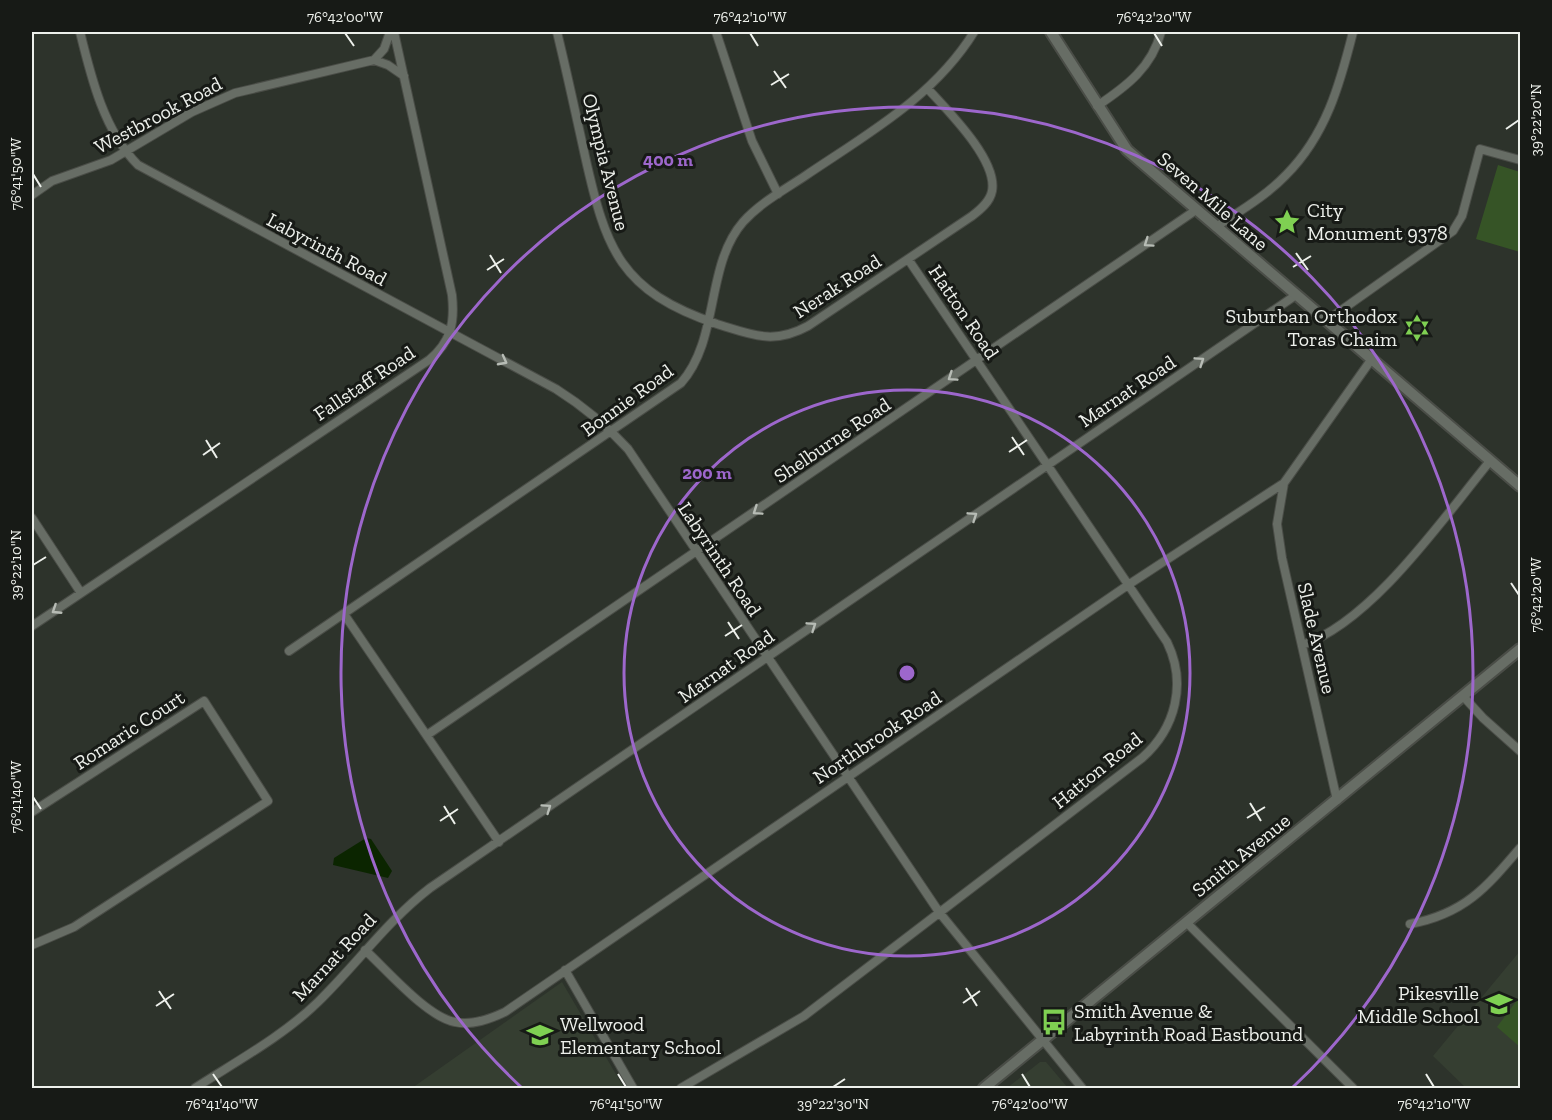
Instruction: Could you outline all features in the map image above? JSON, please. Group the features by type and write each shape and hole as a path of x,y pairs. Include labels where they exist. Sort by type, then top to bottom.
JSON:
{"main road":[{"name":"Seven Mile Lane","path":"1051,32 1127,150 1521,486"},
{"name":"Smith Avenue","path":"984,1089 1521,649"}],"street":[{"name":"Labyrinth Road","path":"80,32 109,122 125,152 153,176 556,389 612,432 628,449 766,658 939,912 1082,1089"},
{"path":"392,32 384,49 374,60 388,65 404,77"},
{"path":"392,32 452,295 454,322 451,333"},
{"name":"Olympia Avenue","path":"557,32 597,210 609,242 626,270 648,290 682,310 709,321"},
{"path":"716,32 752,141 778,194"},
{"name":"Bonnie Road","path":"289,651 681,383 695,364 709,321 724,258 734,235 749,215 891,118 928,89 960,54 974,32"},
{"path":"1098,106 1119,92 1143,69 1152,57 1161,32"},
{"path":"1216,227 1286,176 1312,143 1329,114 1353,32"},
{"name":"Westbrook Road","path":"32,195 51,181 98,166 192,112 235,93 374,60"},
{"name":"Nerak Road","path":"709,321 760,337 787,336 808,326 981,209 993,188 990,172 964,130 928,89"},
{"path":"1326,321 1453,231 1462,216 1480,148 1521,160"},
{"name":"Shelburne Road","path":"427,735 1196,210"},
{"name":"Hatton Road","path":"681,1089 804,1016 1142,758 1161,737 1168,724 1177,694 1176,667 1167,642 908,259"},
{"name":"Marnat Road","path":"195,1089 318,1002 408,905 1296,295"},
{"name":"Fallstaff Road","path":"32,626 429,360 444,346 451,333"},
{"name":"Northbrook Road","path":"366,950 427,1006 456,1022 492,1018 848,778 1128,585 1284,483 1371,360"},
{"path":"1302,645 1335,629 1385,586 1490,461"},
{"name":"Slade Avenue","path":"1284,483 1277,524 1337,800"},
{"path":"32,518 81,593"},
{"path":"344,614 499,842"},
{"path":"1463,696 1483,718 1521,751"},
{"name":"Romaric Court","path":"32,812 204,700 268,801 74,927 32,945"},
{"path":"1410,924 1446,915 1470,901 1521,848"},
{"path":"1187,923 1353,1089"},
{"path":"565,970 633,1089"}],"shaded area":[{"path":"1498,165 1520,172 1520,252 1476,239"},
{"path":"366,838 371,839 392,871 388,878 333,865 334,858"},
{"name":"Pikesville Middle School","path":"1520,951 1520,1088 1466,1088 1433,1056"},
{"name":"Wellwood Elementary School","path":"562,982 624,1088 412,1088"},
{"path":"1520,996 1520,1047 1497,1027"},
{"path":"1040,1062 1046,1062 1068,1088 1007,1088"}],"place":[{"name":"City Monument 9378","path":"1287,222"},
{"name":"Suburban Orthodox Toras Chaim","path":"1417,328"},
{"name":"Pikesville Middle School","path":"1499,1004"},
{"name":"Smith Avenue & Labyrinth Road Eastbound","path":"1054,1022"},
{"name":"Wellwood Elementary School","path":"540,1035"}]}
